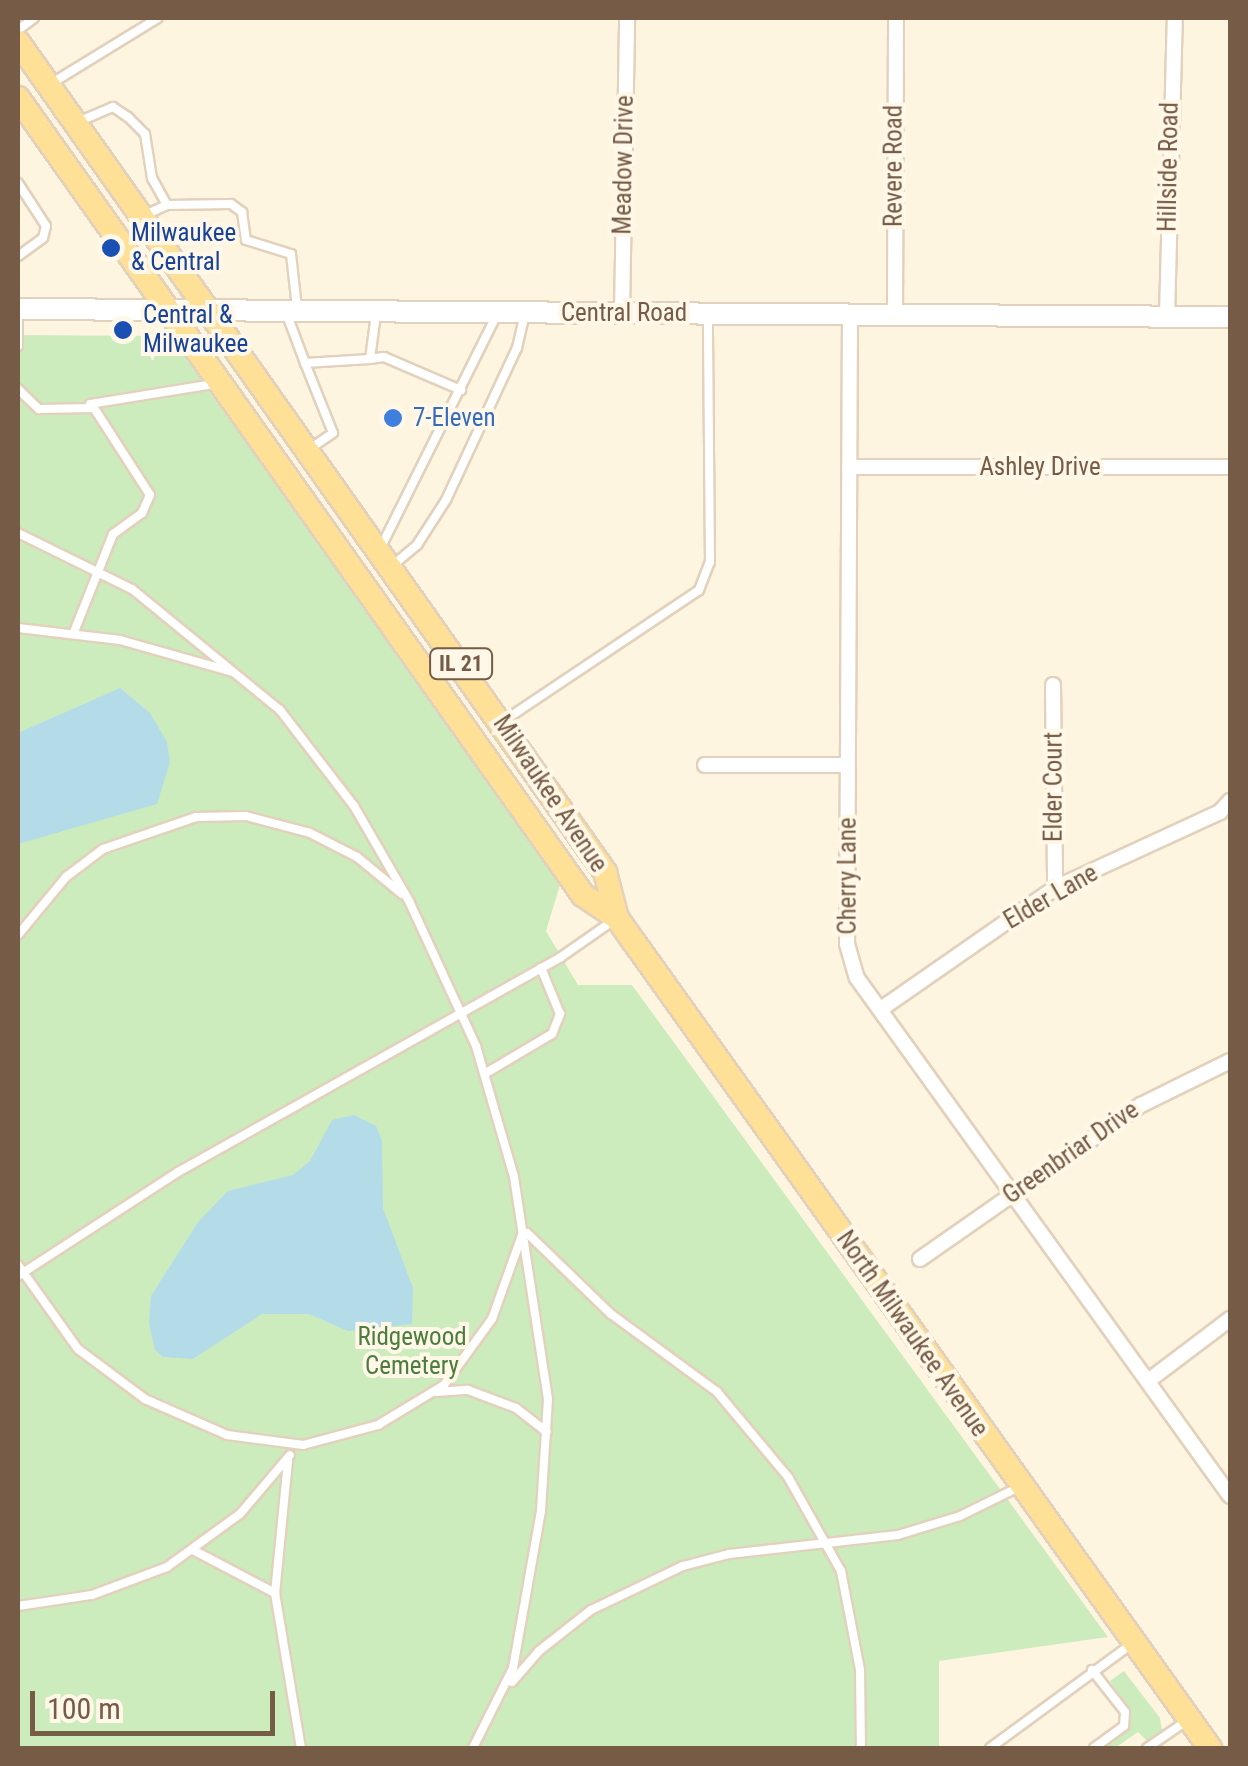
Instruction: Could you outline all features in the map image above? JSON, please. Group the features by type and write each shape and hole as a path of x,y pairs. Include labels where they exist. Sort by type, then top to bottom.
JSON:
{"main road":[{"name":"Milwaukee Avenue","path":"22,50 309,449 605,872 618,918"},
{"name":"Milwaukee Avenue","path":"18,98 582,895 618,918"},
{"name":"Central Road","path":"18,309 1230,317"},
{"name":"North Milwaukee Avenue","path":"618,918 1210,1748"}],"street":[{"name":"Meadow Drive","path":"622,313 626,18"},
{"name":"Revere Road","path":"895,315 896,18"},
{"name":"Hillside Road","path":"1167,317 1175,18"},
{"name":"Cherry Lane","path":"850,314 847,944 857,978 1230,1496"},
{"name":"Ashley Drive","path":"849,466 1230,466"},
{"name":"Elder Court","path":"1053,685 1055,888"},
{"path":"705,765 848,765"},
{"name":"Elder Lane","path":"880,1009 1055,888 1220,812 1230,801"},
{"name":"Greenbriar Drive","path":"920,1258 1141,1104 1230,1062"},
{"path":"1148,1381 1230,1318"}],"lane":[{"path":"18,30 34,18"},
{"path":"136,18 144,28"},
{"path":"48,85 158,18"},
{"path":"76,123 113,107 128,116 146,134 152,178 167,204"},
{"path":"18,183 46,226 43,238 18,256"},
{"path":"143,216 167,204 231,204 242,212 246,240 291,254 298,268 291,311 305,362 333,433 309,449"},
{"path":"18,309 18,346"},
{"path":"370,358 376,311"},
{"path":"386,558 498,312"},
{"path":"386,558 418,545 446,500 518,348 526,312"},
{"path":"502,722 699,590 710,562 708,314"},
{"path":"305,362 384,358 461,390"},
{"path":"18,389 39,409 178,393 219,381"},
{"path":"74,632 113,534 142,513 150,494 85,404"},
{"path":"18,533 98,568 170,615 239,674 334,776 409,901 462,1013 486,1073 524,1230 541,1322 547,1432 541,1512 507,1689"},
{"path":"18,628 74,632 239,674"},
{"path":"18,936 66,877 103,849 169,822 220,815 269,820 332,843 409,901"},
{"path":"524,1230 492,1319 461,1366 432,1392 366,1430 293,1445 200,1426 123,1385 78,1349 19,1272 178,1172 541,968 618,918"},
{"path":"486,1073 552,1034 560,1014 541,968"},
{"path":"524,1230 599,1304 747,1422 829,1546 842,1572 857,1647 861,1748"},
{"path":"432,1392 468,1390 516,1408 547,1432"},
{"path":"293,1445 275,1593 301,1748"},
{"path":"18,1606 120,1587 194,1550 260,1494 290,1455"},
{"path":"473,1748 507,1689 566,1628 653,1578 729,1554 829,1546 934,1524 1021,1486"},
{"path":"194,1550 275,1593"},
{"path":"990,1748 1070,1694 1092,1670 1134,1642"},
{"path":"1092,1670 1125,1712 1124,1726 1094,1748"},
{"path":"1147,1748 1189,1720"}],"green space":[{"name":"Ridgewood Cemetery","path":"18,335 170,336 560,885 546,931 578,985 632,985 1108,1637 939,1661 939,1748 18,1748"},
{"path":"1124,1671 1160,1718 1162,1730 1148,1742 1138,1732 1115,1748 1099,1748 1128,1723 1128,1709 1110,1681"}],"water":[{"path":"120,688 150,713 167,742 170,762 157,804 18,844 18,733"},
{"path":"354,1115 376,1126 382,1141 383,1208 413,1288 412,1324 348,1331 309,1314 262,1314 193,1359 163,1357 155,1350 149,1324 151,1296 198,1222 228,1191 293,1175 310,1161 332,1120"}],"place":[{"name":"Milwaukee & Central","path":"111,248"},
{"name":"Central & Milwaukee","path":"123,330"},
{"name":"7-Eleven","path":"393,418"}]}
